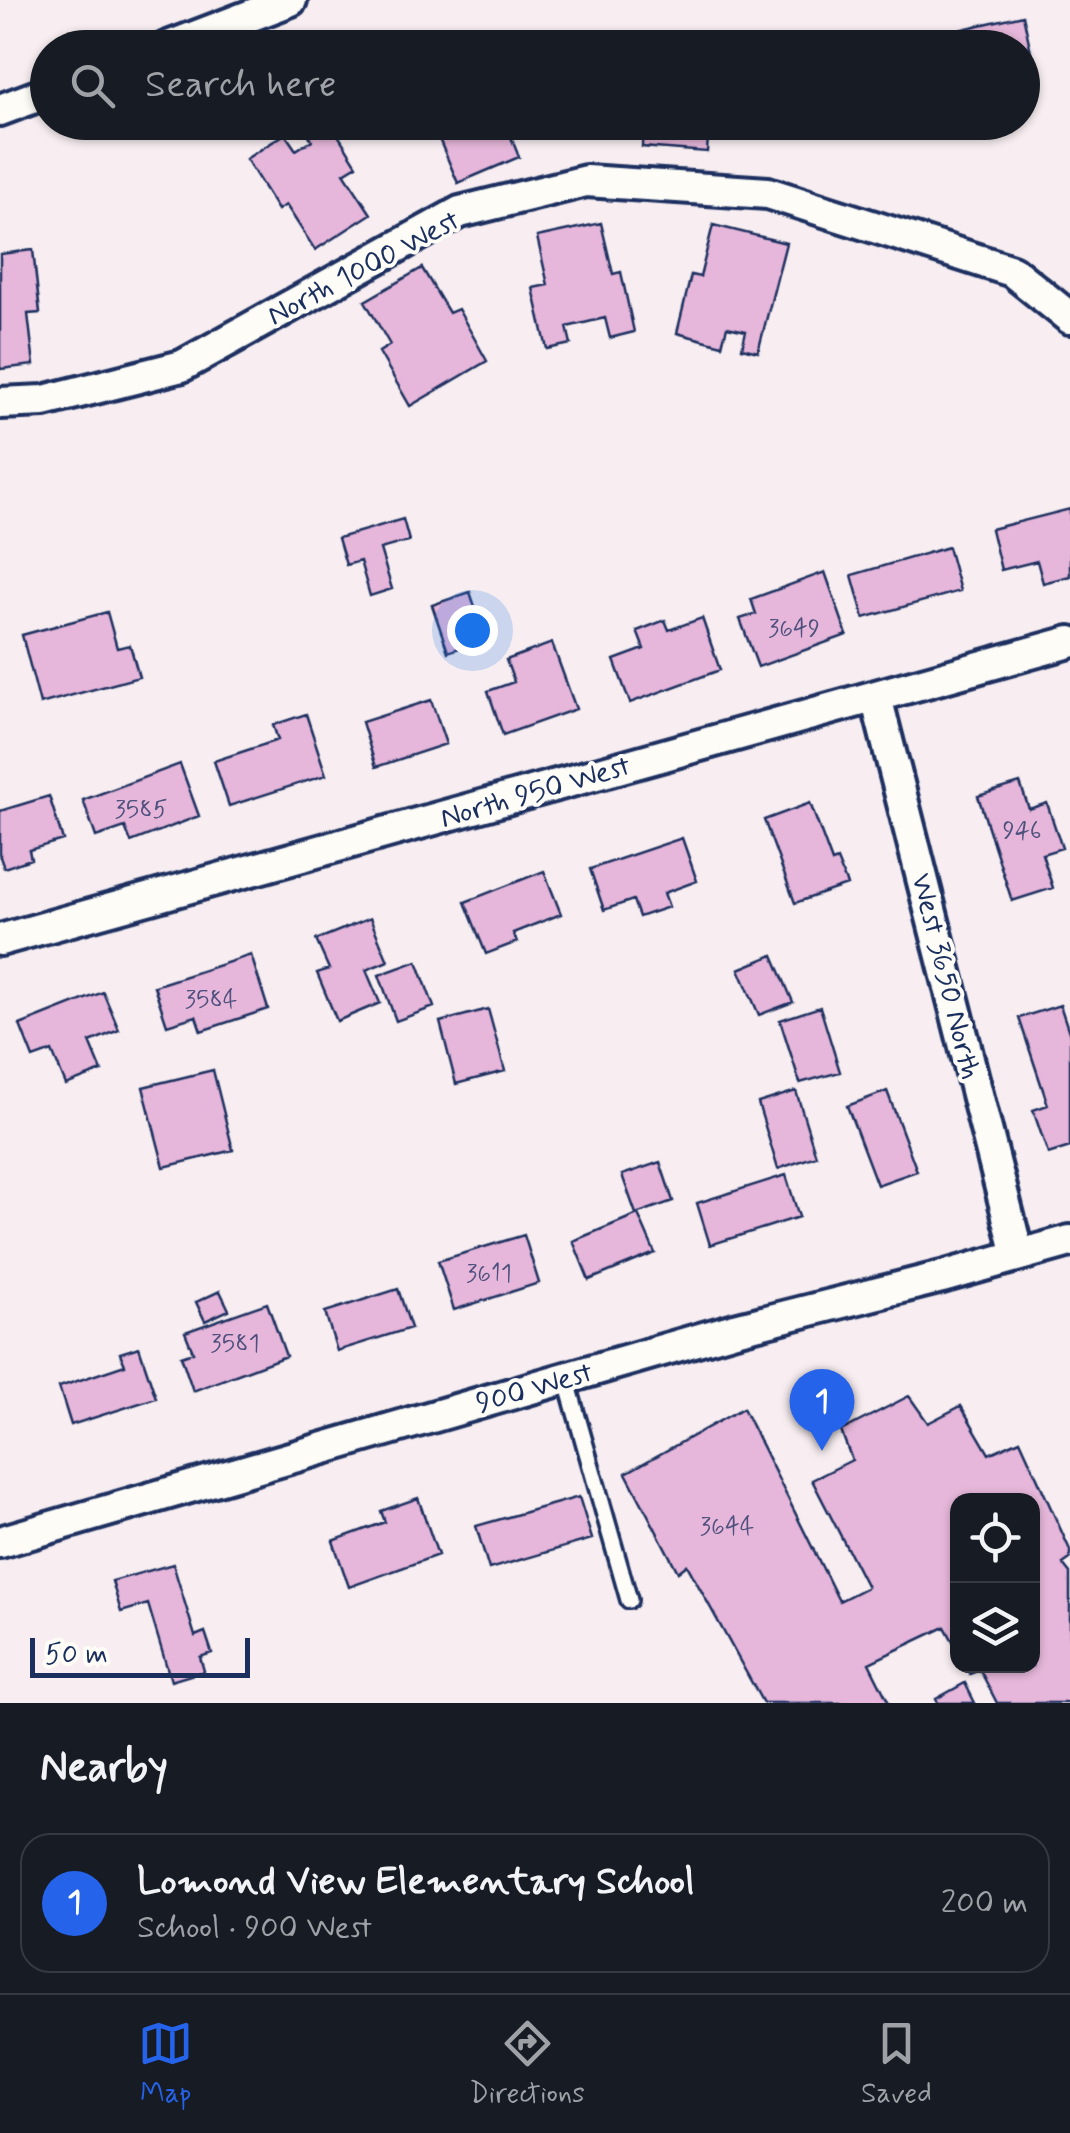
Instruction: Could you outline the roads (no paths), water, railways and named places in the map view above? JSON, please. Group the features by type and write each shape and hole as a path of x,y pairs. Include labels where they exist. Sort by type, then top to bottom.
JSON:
{"street":[{"path":"213,30 291,0"},
{"path":"0,110 30,99"},
{"name":"North 1000 West","path":"0,403 44,402 182,366 460,212 586,181 768,193 1012,271 1070,318"},
{"name":"North 950 West","path":"0,940 1070,642"},
{"name":"West 3650 North","path":"876,697 1018,1256"},
{"name":"900 West","path":"0,1542 735,1329 942,1278 1070,1240"}],"lane":[{"path":"566,1378 630,1600"}],"place":[{"name":"Lomond View Elementary School","path":"822,1451"}]}
